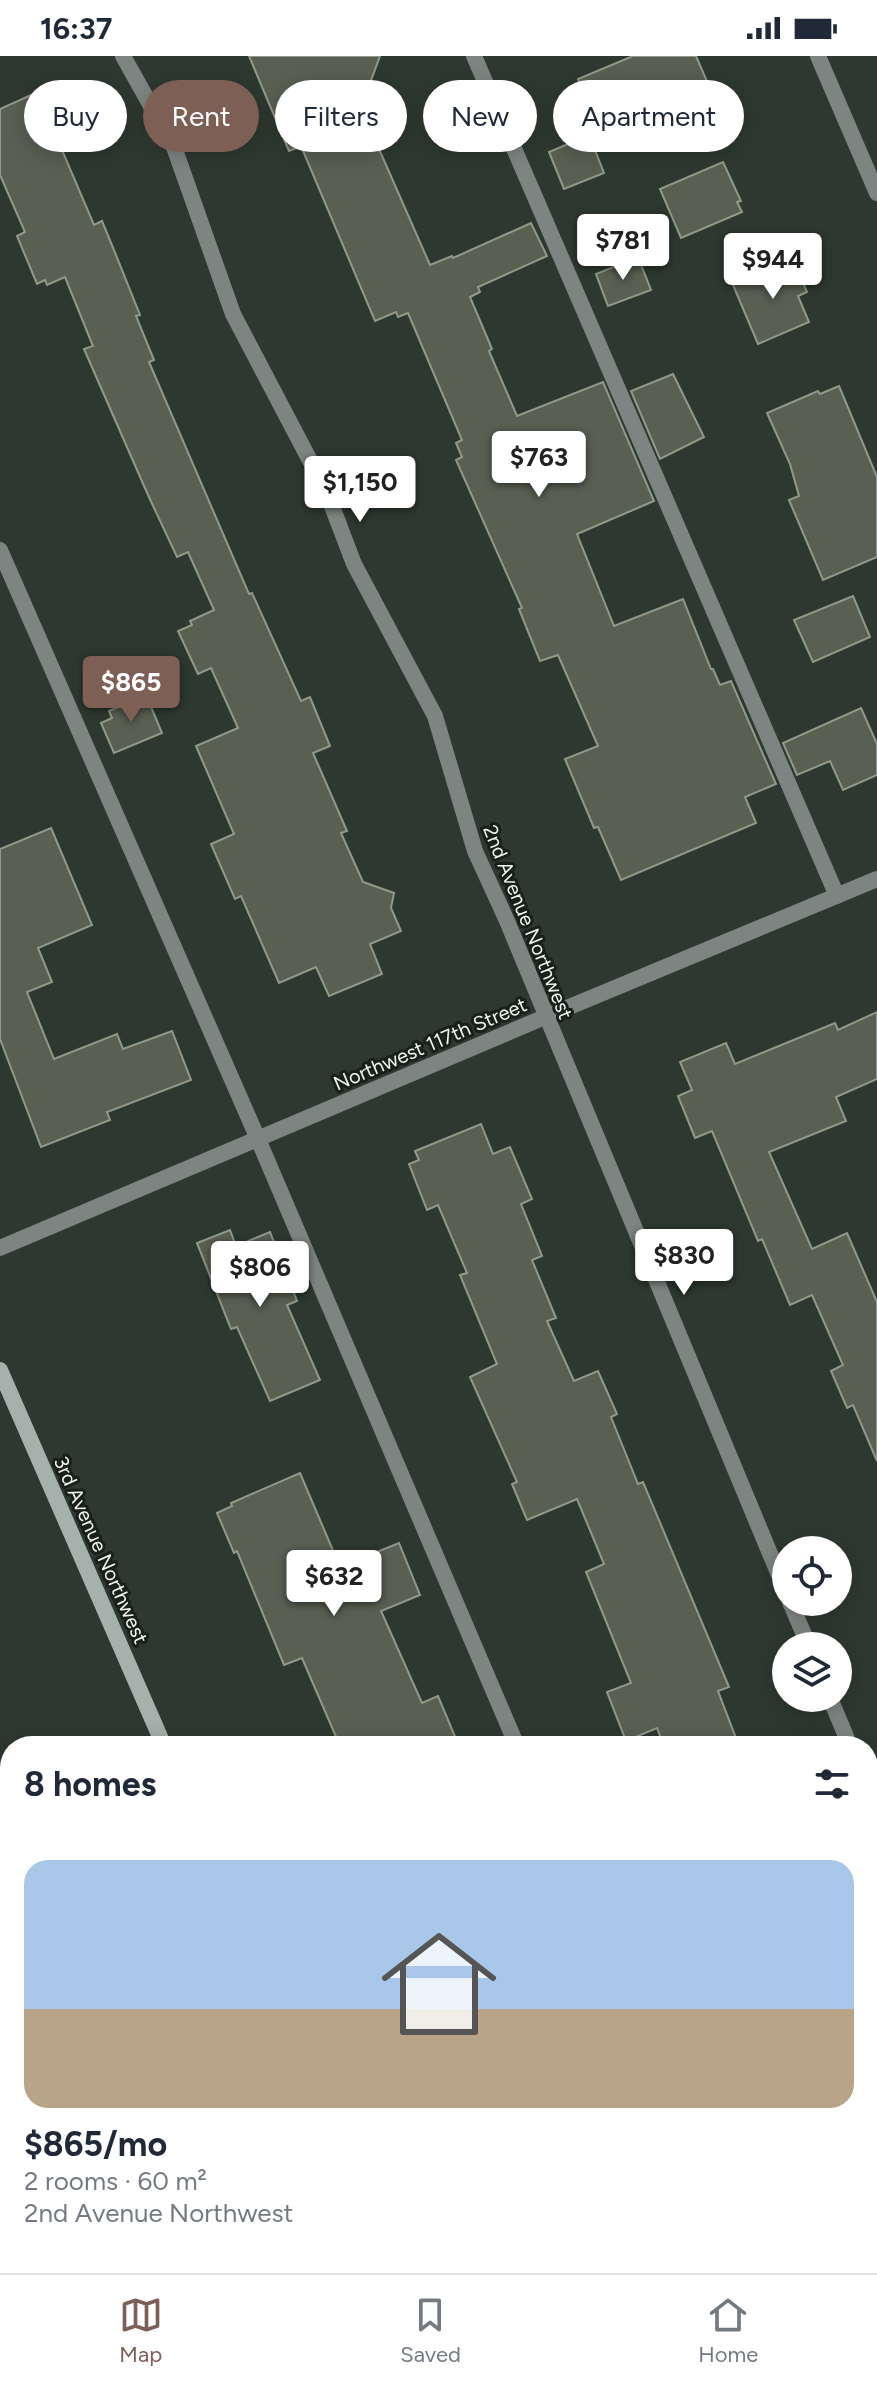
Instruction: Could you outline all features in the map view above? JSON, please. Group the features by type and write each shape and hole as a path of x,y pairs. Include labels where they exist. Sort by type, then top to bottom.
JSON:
{"street":[{"name":"2nd Avenue Northwest","path":"123,56 174,147 233,314 327,493 354,564 435,716 475,851 507,921 772,1559"},
{"path":"474,56 837,896"},
{"path":"818,56 877,193"},
{"path":"0,550 258,1139 513,1736"},
{"name":"Northwest 117th Street","path":"0,1248 877,879"},
{"name":"3rd Avenue Northwest","path":"0,1370 160,1736"},
{"path":"836,1712 846,1736"}],"building":[{"path":"249,56 380,56 371,80 275,80 275,118"},
{"path":"633,56 696,56 706,80 578,80"},
{"path":"24,98 24,152 63,152 94,225 102,221 140,315 136,316 154,360 149,362 249,594 252,593 301,701 310,697 330,746 313,753 347,831 341,833 363,882 394,893 391,908 401,931 370,944 382,974 329,996 316,967 279,983 241,896 235,899 211,844 234,834 196,746 238,728 211,668 198,674 178,631 192,625 190,621 214,610 188,552 177,557 148,495 84,349 93,346 65,277 47,285 45,280 37,284 17,236 25,232 0,175 0,109"},
{"path":"304,152 380,152 430,265 531,223 547,256 478,287 480,292 470,297 492,349 489,351 517,416 603,382 654,501 577,534 614,626 683,599 711,669 720,685 731,681 776,784 745,797 756,823 621,880 598,827 594,828 565,759 598,746 558,655 540,661 519,609 522,608 456,460 462,457 456,443 462,440 408,313 398,317 396,312 375,321"},
{"path":"549,152 596,152 604,173 564,189"},
{"path":"723,162 741,201 737,202 742,212 681,238 660,189"},
{"path":"638,257 651,290 608,306 596,274"},
{"path":"793,259 807,292 798,296 809,322 758,344 733,285"},
{"path":"673,374 704,437 660,459 631,391"},
{"path":"839,386 877,477 877,557 823,580 789,500 799,496 790,464 767,413 818,391 820,394"},
{"path":"853,596 870,637 813,662 794,620"},
{"path":"146,695 162,733 114,753 101,723 112,718 109,711"},
{"path":"861,708 877,744 877,775 843,790 830,761 797,775 783,743"},
{"path":"51,828 92,925 38,948 52,982 27,992 54,1059 117,1034 123,1049 172,1031 191,1080 107,1112 110,1120 41,1147 0,1039 0,849"},
{"path":"877,1012 877,1079 836,1097 846,1121 769,1152 812,1249 847,1233 877,1302 877,1461 853,1405 847,1408 831,1371 843,1365 812,1295 790,1305 762,1239 758,1241 712,1131 695,1138 678,1096 692,1090 680,1062 726,1043 735,1064 835,1023 838,1030"},
{"path":"481,1124 493,1154 510,1147 532,1199 521,1204 542,1256 532,1260 556,1318 547,1321 574,1381 598,1371 617,1414 611,1417 638,1484 643,1482 729,1687 718,1691 735,1736 660,1736 657,1728 638,1736 624,1736 607,1692 631,1683 586,1572 604,1564 577,1499 527,1520 512,1484 517,1482 470,1377 497,1364 460,1275 467,1273 438,1205 427,1210 409,1164 419,1160 415,1151"},
{"path":"230,1230 236,1246 270,1232 297,1301 287,1305 320,1380 270,1401 237,1327 231,1329 197,1243"},
{"path":"300,1473 340,1567 399,1543 420,1595 381,1611 422,1703 438,1696 455,1736 336,1736 302,1658 284,1665 237,1551 234,1553 217,1513 232,1506 231,1503"}]}
